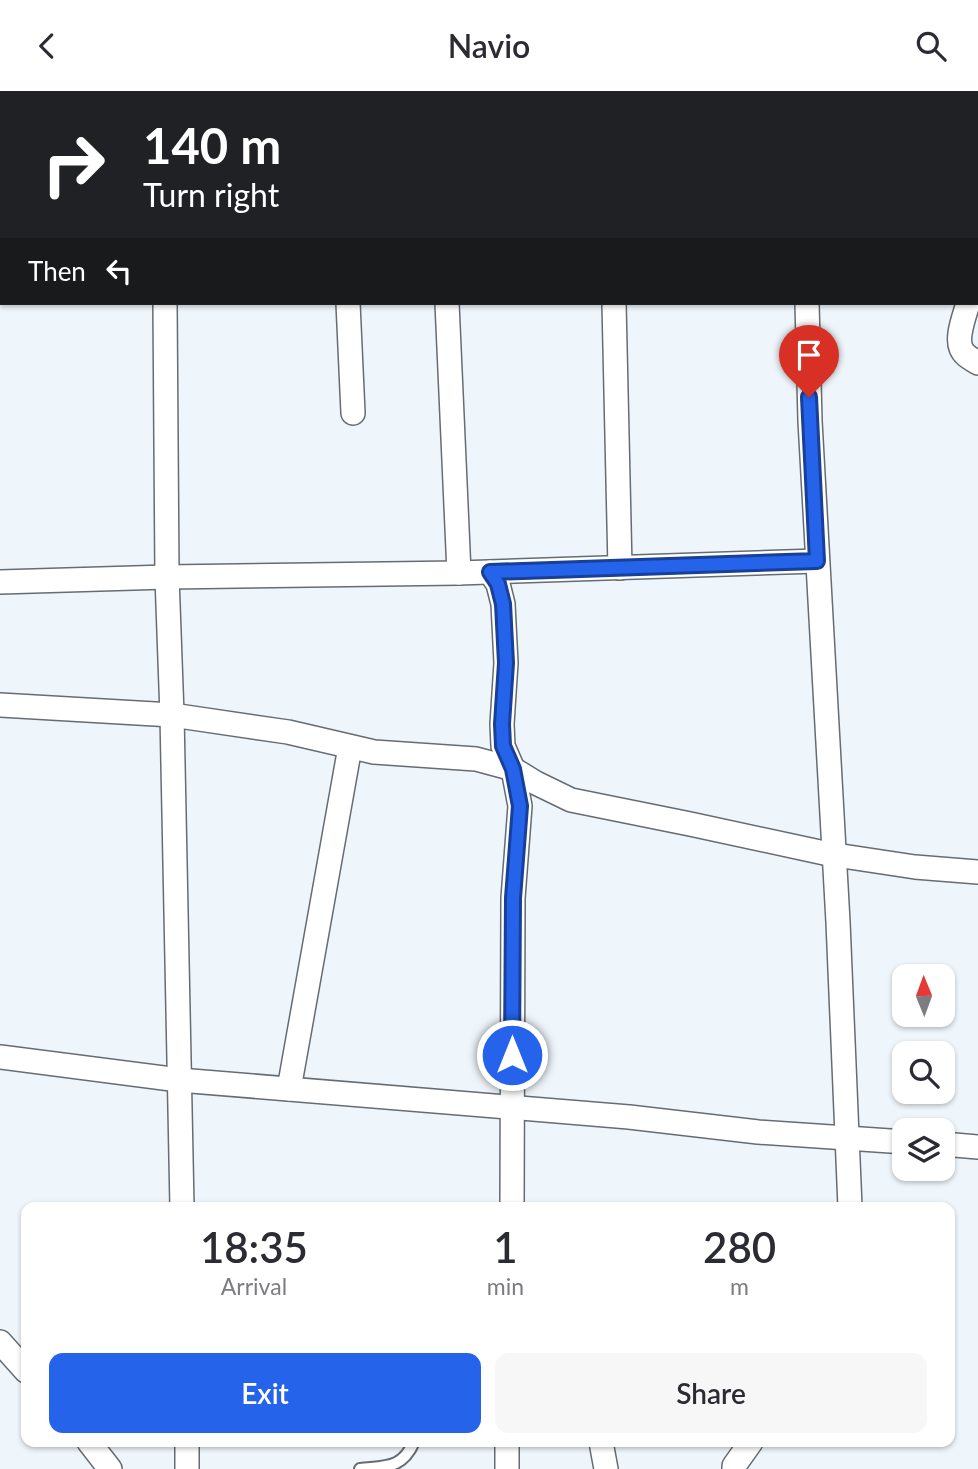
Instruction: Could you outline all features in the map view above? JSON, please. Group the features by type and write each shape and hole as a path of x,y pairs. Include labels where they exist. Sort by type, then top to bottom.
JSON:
{"street":[{"path":"165,305 167,577 182,1202"},
{"path":"348,305 354,413"},
{"path":"447,305 458,573"},
{"path":"614,305 621,568"},
{"path":"807,305 810,421 838,922 850,1202"},
{"path":"968,305 960,348 967,357 978,363"},
{"path":"0,582 458,573 817,561"},
{"path":"490,572 498,584 503,604 506,663 503,746 513,769 520,806 513,898 512,1202"},
{"path":"0,705 172,715 288,732 374,752 476,759 513,769 571,800 833,855 915,867 978,872"},
{"path":"289,1089 350,747"},
{"path":"0,1057 179,1080 629,1117 758,1132 892,1141"},
{"path":"955,1145 978,1147"},
{"path":"0,1342 21,1365"},
{"path":"93,1447 110,1469"},
{"path":"187,1447 187,1469"},
{"path":"507,1447 507,1469"},
{"path":"602,1447 606,1469"},
{"path":"734,1469 747,1447"}],"lane":[{"path":"360,1469 386,1467 400,1462 412,1447"}],"route":[{"path":"512,1055 513,898 520,806 513,769 503,746 506,663 503,604 498,584 490,572 817,561 809,397"}]}
